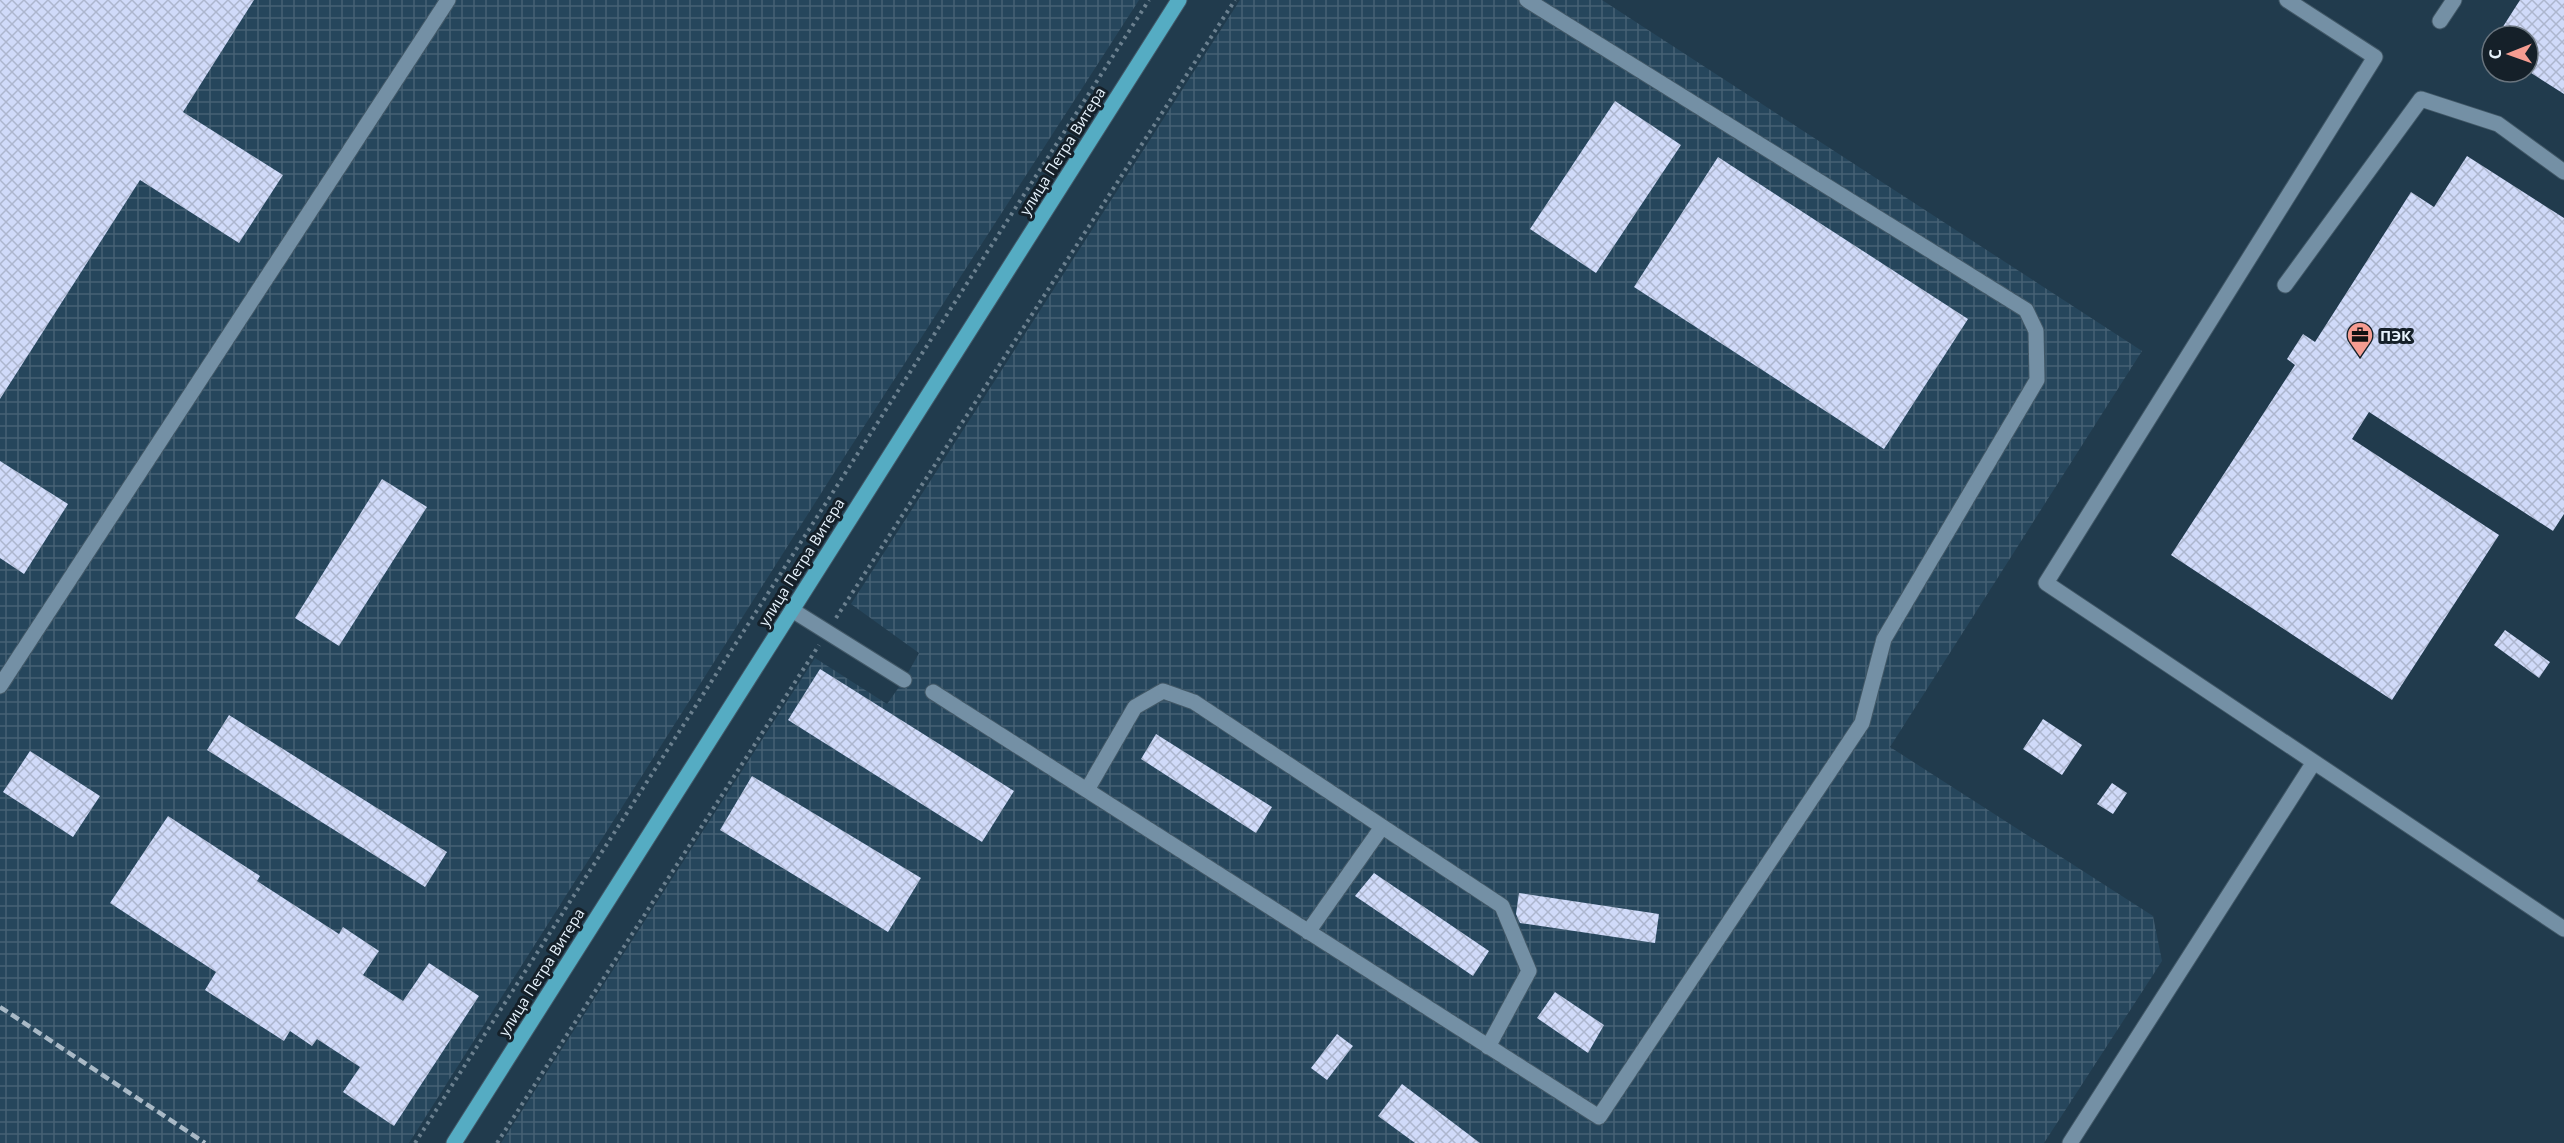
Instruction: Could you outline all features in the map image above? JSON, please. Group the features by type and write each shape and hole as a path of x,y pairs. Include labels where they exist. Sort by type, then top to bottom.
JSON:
{"main road":[{"name":"улица Петра Витера","path":"454,1143 1179,0"}],"lane":[{"path":"933,692 1599,1117 1862,723 1884,639 2037,380 2036,331 2026,309 1527,0"},
{"path":"2287,0 2375,57 2046,583 2564,929"},
{"path":"2440,21 2454,0"},
{"path":"0,686 444,1"},
{"path":"2285,285 2421,99 2498,124 2564,172"},
{"path":"792,610 904,680"},
{"path":"1087,790 1135,707 1163,692 1194,702 1502,906 1529,971 1488,1047"},
{"path":"2070,1143 2314,762"},
{"path":"1308,932 1382,827"}],"path":[{"path":"415,1143 1149,0"},
{"path":"496,1143 1235,0"}],"shaded area":[{"path":"0,0 1139,0 832,476 409,1143 0,1143"},
{"path":"1240,0 1602,0 2142,351 1890,747 2153,916 2162,961 2044,1143 501,1143 815,658 887,704 904,680 919,653 851,604"}],"building":[{"path":"0,0 254,0 183,112 283,175 239,243 140,180 0,399"},
{"path":"2520,0 2564,0 2564,94 2540,79 2540,24 2505,24"},
{"path":"1615,101 1681,145 1596,273 1530,229"},
{"path":"2467,156 2564,218 2564,514 2553,531 2369,412 2352,439 2499,535 2392,700 2171,555 2295,365 2287,359 2303,334 2315,342 2411,192 2434,207"},
{"path":"1718,157 1968,319 1884,449 1634,287"},
{"path":"0,461 68,504 24,574 0,558"},
{"path":"382,479 427,507 339,646 295,618"},
{"path":"2505,630 2550,662 2539,678 2494,645"},
{"path":"820,669 1014,791 982,842 788,720"},
{"path":"229,715 447,852 425,887 207,750"},
{"path":"2043,719 2082,745 2062,775 2023,749"},
{"path":"1156,734 1272,807 1256,833 1141,759"},
{"path":"30,751 100,796 73,837 3,792"},
{"path":"752,776 921,878 888,932 720,830"},
{"path":"2112,783 2127,793 2113,814 2097,804"},
{"path":"168,816 260,876 257,881 339,934 343,927 379,951 363,975 403,1001 429,963 479,996 394,1126 343,1092 360,1067 317,1039 312,1046 290,1031 284,1041 205,990 216,972 110,903"},
{"path":"1374,873 1489,951 1473,976 1355,896"},
{"path":"1519,893 1659,914 1655,943 1520,923 1516,914"},
{"path":"1555,992 1604,1025 1588,1053 1537,1018"},
{"path":"1337,1034 1353,1046 1327,1080 1311,1068"},
{"path":"1402,1084 1480,1143 1415,1143 1378,1116"}],"railway":[{"path":"0,1007 205,1143"}],"place":[{"name":"ПЭК","path":"2360,358"}]}
